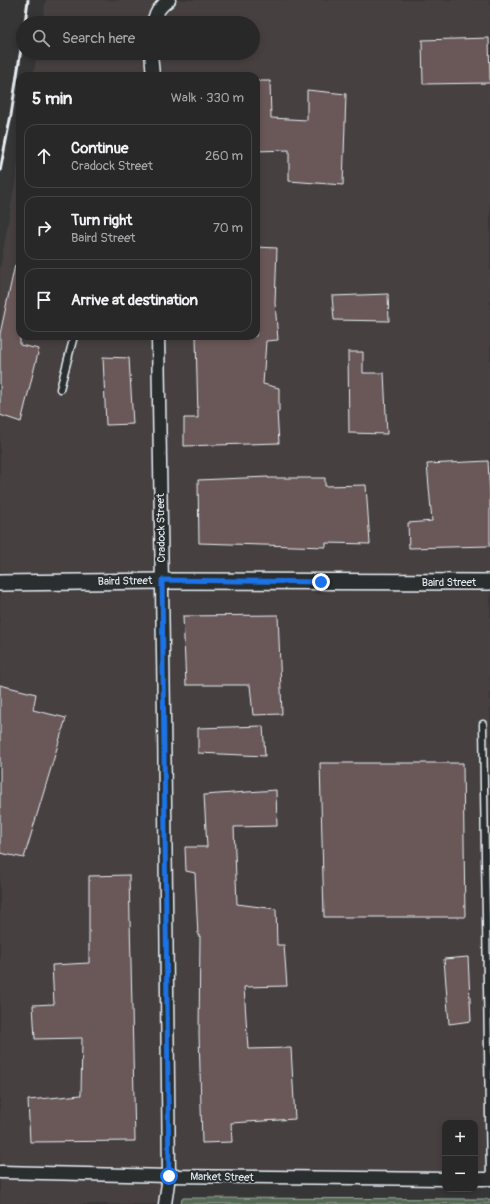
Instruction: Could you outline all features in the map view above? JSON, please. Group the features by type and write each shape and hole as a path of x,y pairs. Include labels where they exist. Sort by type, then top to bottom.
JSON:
{"street":[{"path":"155,16 162,5 169,0"},
{"path":"152,60 153,72"},
{"name":"Cradock Street","path":"158,340 169,1176 165,1204"},
{"name":"Baird Street","path":"0,583 162,580 490,582"},
{"name":"Market Street","path":"0,1172 169,1176 442,1179"},
{"path":"478,1179 490,1179"}],"lane":[{"path":"60,389 73,340"},
{"path":"483,724 490,1179"}],"shaded area":[{"path":"46,0 490,0 490,1179 478,1179 478,1120 442,1120 442,1179 169,1176 163,1204 0,1204 0,269 16,176 16,340 260,340 260,72 34,72 36,60 260,60 260,16 43,16"}],"green space":[{"path":"182,1198 490,1199 490,1204 181,1204"}],"building":[{"path":"489,38 490,83 423,84 422,40"},
{"path":"260,81 270,81 271,118 307,120 307,90 346,94 343,185 289,181 289,150 260,151"},
{"path":"260,247 277,248 275,303 278,340 266,341 263,384 279,388 279,412 277,412 279,443 184,446 184,418 198,418 196,340 260,340"},
{"path":"16,265 16,340 20,340 20,345 39,349 21,422 0,415 0,334"},
{"path":"388,294 389,321 334,320 332,296"},
{"path":"348,352 363,352 363,373 384,373 387,434 349,433"},
{"path":"103,357 129,358 133,424 106,425"},
{"path":"488,461 490,546 409,548 408,523 432,521 427,464"},
{"path":"268,477 325,478 325,486 366,485 370,544 326,543 326,547 199,543 198,480"},
{"path":"278,615 282,714 253,715 250,685 186,685 183,616"},
{"path":"0,685 36,694 33,710 66,718 24,858 0,853"},
{"path":"263,726 265,756 198,753 198,728"},
{"path":"320,763 463,763 465,917 324,917"},
{"path":"276,790 277,826 234,827 237,904 276,909 277,945 284,945 287,986 244,987 248,1049 291,1048 295,1119 231,1123 232,1142 202,1143 199,1034 200,936 198,936 195,873 186,871 185,847 207,847 204,795"},
{"path":"129,875 135,1141 30,1142 28,1100 81,1095 82,1038 35,1039 33,1005 54,1004 52,965 89,963 89,876"},
{"path":"468,957 471,1021 449,1024 444,959"}],"railway":[{"path":"26,16 28,0"},
{"path":"18,72 19,60"},
{"path":"0,171 16,82"}],"route":[{"path":"169,1176 162,580 321,582"}]}
